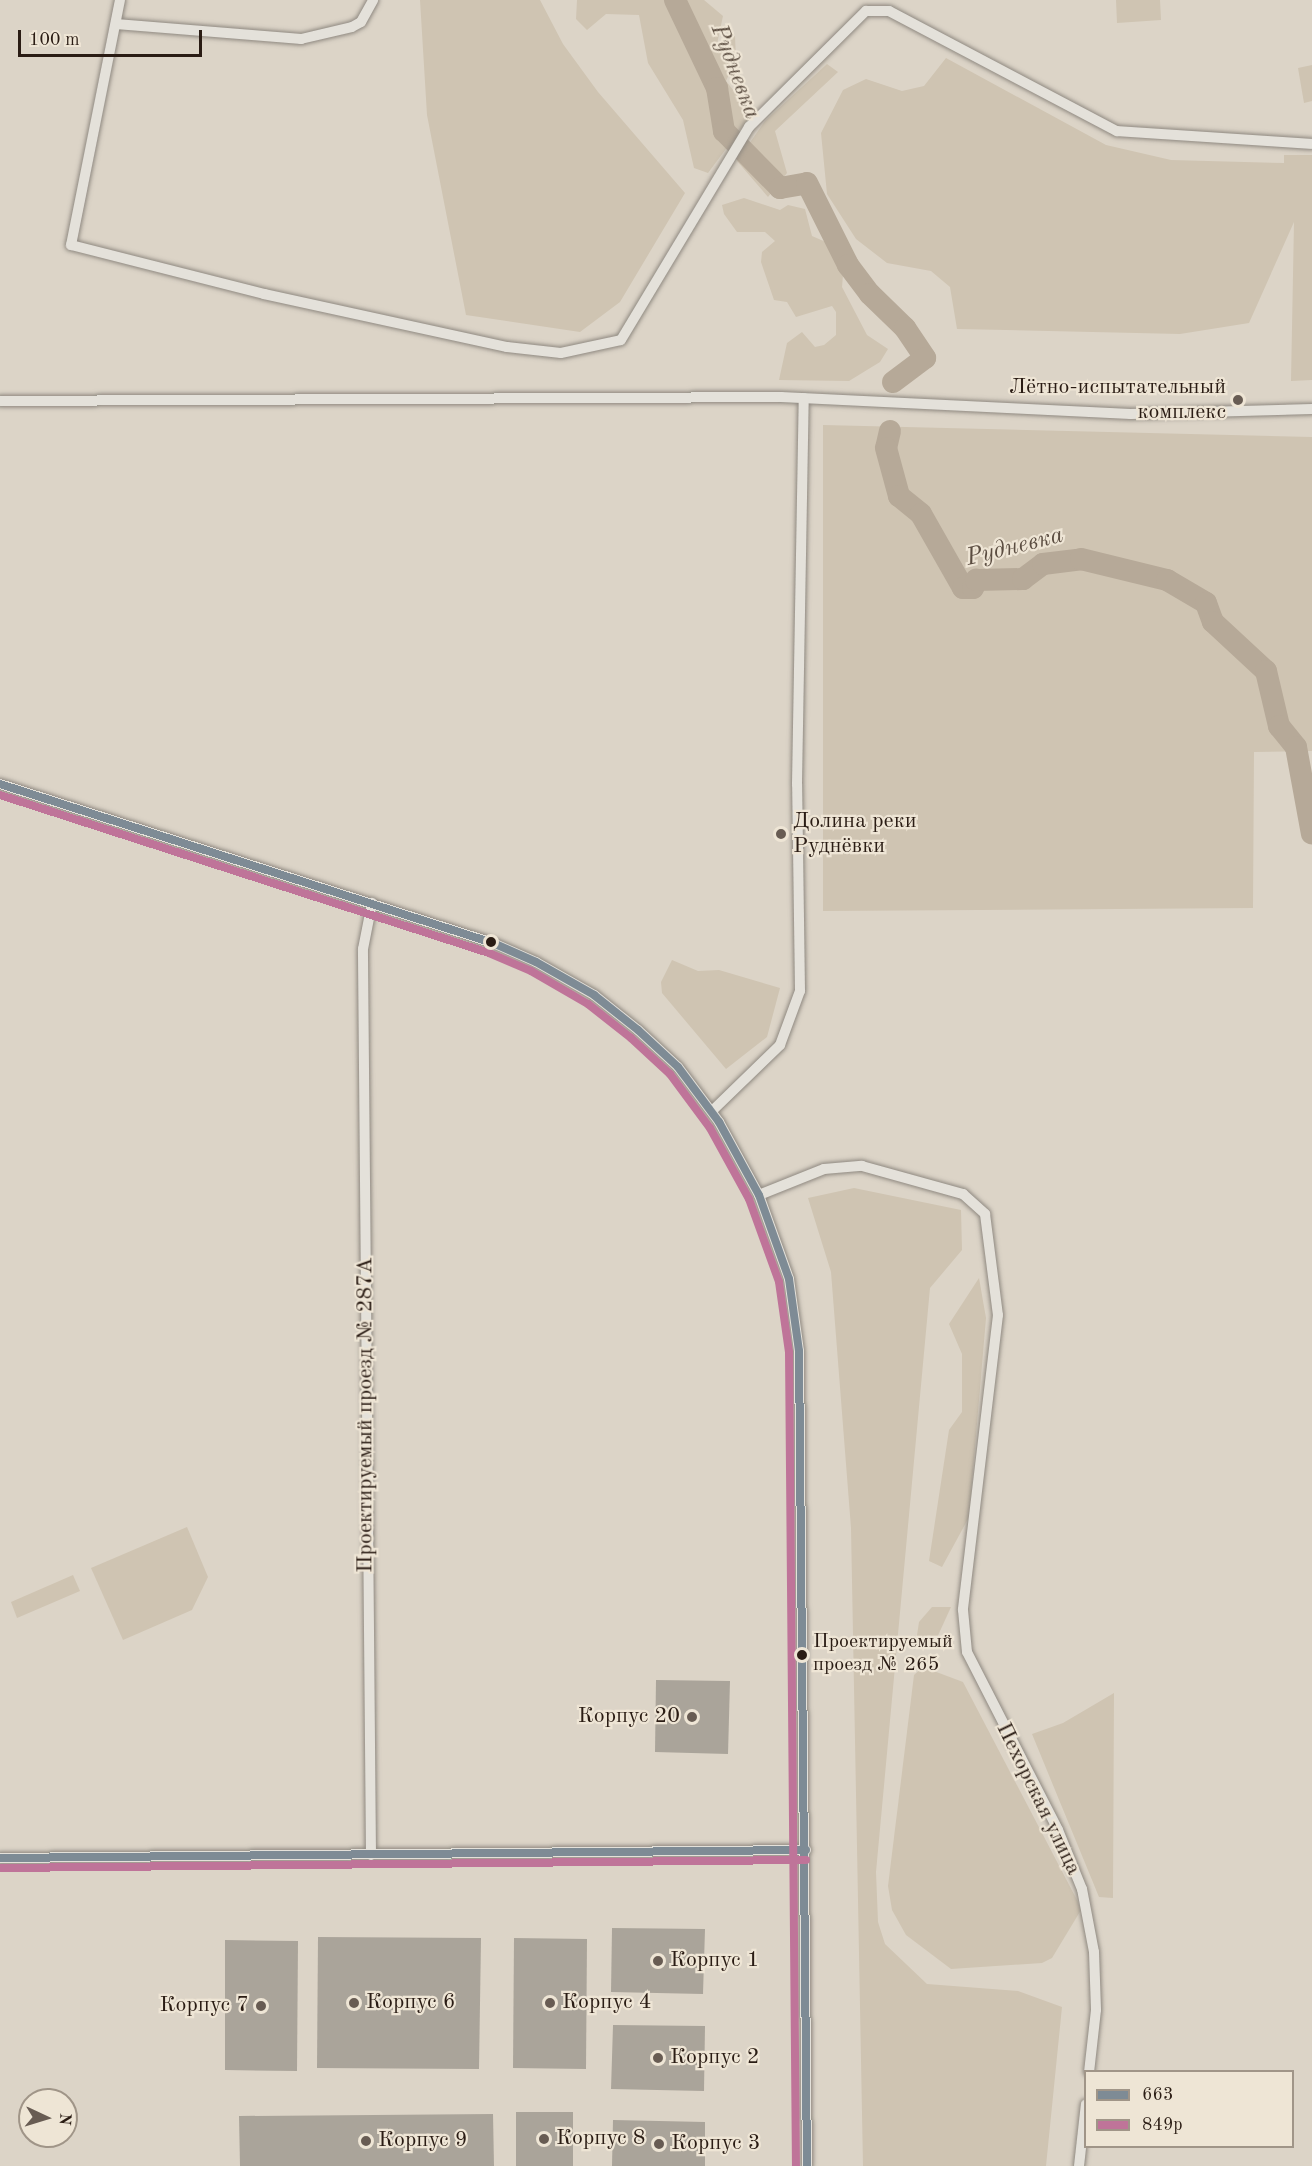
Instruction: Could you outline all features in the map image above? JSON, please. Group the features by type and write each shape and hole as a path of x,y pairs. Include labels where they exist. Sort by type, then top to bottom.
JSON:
{"street":[{"path":"120,0 71,245 436,334 507,347 582,350 621,340 680,247 725,160 749,127 853,20 878,9 1117,131 1312,144"},
{"path":"117,24 301,39 352,27 361,22 373,0"},
{"path":"712,1111 780,1045 800,991 797,781 804,398"},
{"path":"0,401 804,398 1131,414 1312,409"},
{"path":"0,784 493,943 568,978 638,1030 678,1067 712,1111 759,1195 789,1279 799,1351 806,1850 807,2166"},
{"name":"Проектируемый проезд № 287А","path":"371,1855 363,949 372,903"},
{"name":"Пехорская улица","path":"759,1195 824,1169 862,1166 963,1194 986,1214 998,1315 963,1610 967,1652 992,1706 1058,1830 1082,1889 1094,1952 1096,2010 1089,2070"},
{"path":"0,1858 806,1850"},
{"path":"1079,2166 1084,2122"}],"shaded area":[{"path":"420,0 540,0 563,44 598,92 685,193 620,302 580,332 466,315 427,115"},
{"path":"577,0 704,0 723,16 717,44 735,36 736,59 726,81 752,114 708,173 694,168 683,120 648,63 639,15 606,14 587,30 576,19"},
{"path":"1116,0 1160,0 1161,20 1117,23"},
{"path":"946,58 1106,145 1171,160 1284,163 1284,155 1312,155 1312,380 1291,381 1294,222 1249,323 1180,334 957,329 950,287 931,271 887,263 856,239 827,194 821,133 843,90 866,79 902,91 924,86"},
{"path":"827,64 838,72 775,131 787,173 768,197 737,161 765,121"},
{"path":"1312,65 1312,101 1304,103 1298,68"},
{"path":"744,198 780,210 788,205 805,209 812,236 828,243 843,275 842,287 867,335 888,349 880,362 849,381 779,380 787,343 802,332 815,347 824,345 836,335 836,312 832,306 796,317 787,302 774,300 761,262 762,252 775,241 765,232 737,232 724,214 722,205"},
{"path":"823,425 1312,437 1312,751 1254,752 1253,908 823,911"},
{"path":"672,960 698,971 719,970 780,988 767,1037 726,1069 662,993 661,982"},
{"path":"854,1188 961,1210 962,1250 930,1288 876,1872 878,1922 885,1944 927,1984 1018,1991 1062,2007 1046,2166 863,2166 851,1528 831,1272 808,1198"},
{"path":"979,1278 986,1318 969,1517 942,1567 929,1561 949,1430 962,1412 962,1354 949,1324"},
{"path":"187,1527 208,1577 192,1610 123,1640 91,1568"},
{"path":"73,1575 80,1591 17,1618 11,1602"},
{"path":"932,1607 951,1607 935,1642 916,1642 919,1622"},
{"path":"923,1667 963,1682 1077,1900 1081,1910 1052,1958 1042,1963 951,1969 906,1935 892,1910 888,1886 914,1675"},
{"path":"1114,1693 1113,1898 1099,1897 1032,1734 1063,1723"}],"building":[{"name":"Корпус 20","path":"656,1680 730,1681 728,1754 655,1752"},
{"name":"Корпус 1","path":"612,1928 705,1929 703,1994 611,1992"},
{"path":"318,1937 481,1938 479,2069 317,2068"},
{"name":"Корпус 4","path":"514,1938 587,1939 586,2069 513,2068"},
{"name":"Корпус 7","path":"225,1940 298,1941 297,2071 225,2070"},
{"name":"Корпус 2","path":"613,2025 705,2026 704,2091 611,2089"},
{"name":"Корпус 8","path":"516,2112 573,2112 573,2166 516,2166"},
{"name":"Корпус 9","path":"493,2114 494,2166 240,2166 239,2116"},
{"name":"Корпус 3","path":"613,2120 705,2122 705,2166 612,2166"}],"waterway":[{"name":"Рудневка","path":"675,0 717,88 724,131 780,188 807,183 848,265 870,294 905,328 925,358 893,382"},
{"name":"Рудневка","path":"890,431 886,448 899,496 921,514 963,588 973,588 976,580 1023,579 1043,564 1081,559 1167,580 1206,603 1213,622 1266,671 1279,726 1296,747 1312,834"}],"transit line":[{"name":"663","path":"0,784 493,943 536,962 594,995 638,1030 678,1067 719,1122 759,1195 789,1279 799,1351 807,2166"},
{"name":"849р","path":"0,795 489,953 531,971 588,1004 631,1038 670,1074 710,1128 749,1199 779,1282 789,1352 796,2166"},
{"name":"663","path":"0,1858 806,1850"},
{"name":"849р","path":"0,1868 806,1860"}],"place":[{"name":"Лётно-испытательный комплекс","path":"1238,400"},
{"name":"Долина реки Руднёвки","path":"781,834"},
{"name":"Проектируемый проезд № 265","path":"802,1655"},
{"name":"Корпус 20","path":"692,1717"},
{"name":"Корпус 1","path":"658,1961"},
{"name":"Корпус 6","path":"354,2003"},
{"name":"Корпус 4","path":"550,2003"},
{"name":"Корпус 7","path":"261,2006"},
{"name":"Корпус 2","path":"658,2058"},
{"name":"Корпус 8","path":"544,2139"},
{"name":"Корпус 9","path":"366,2141"},
{"name":"Корпус 3","path":"659,2144"}]}
